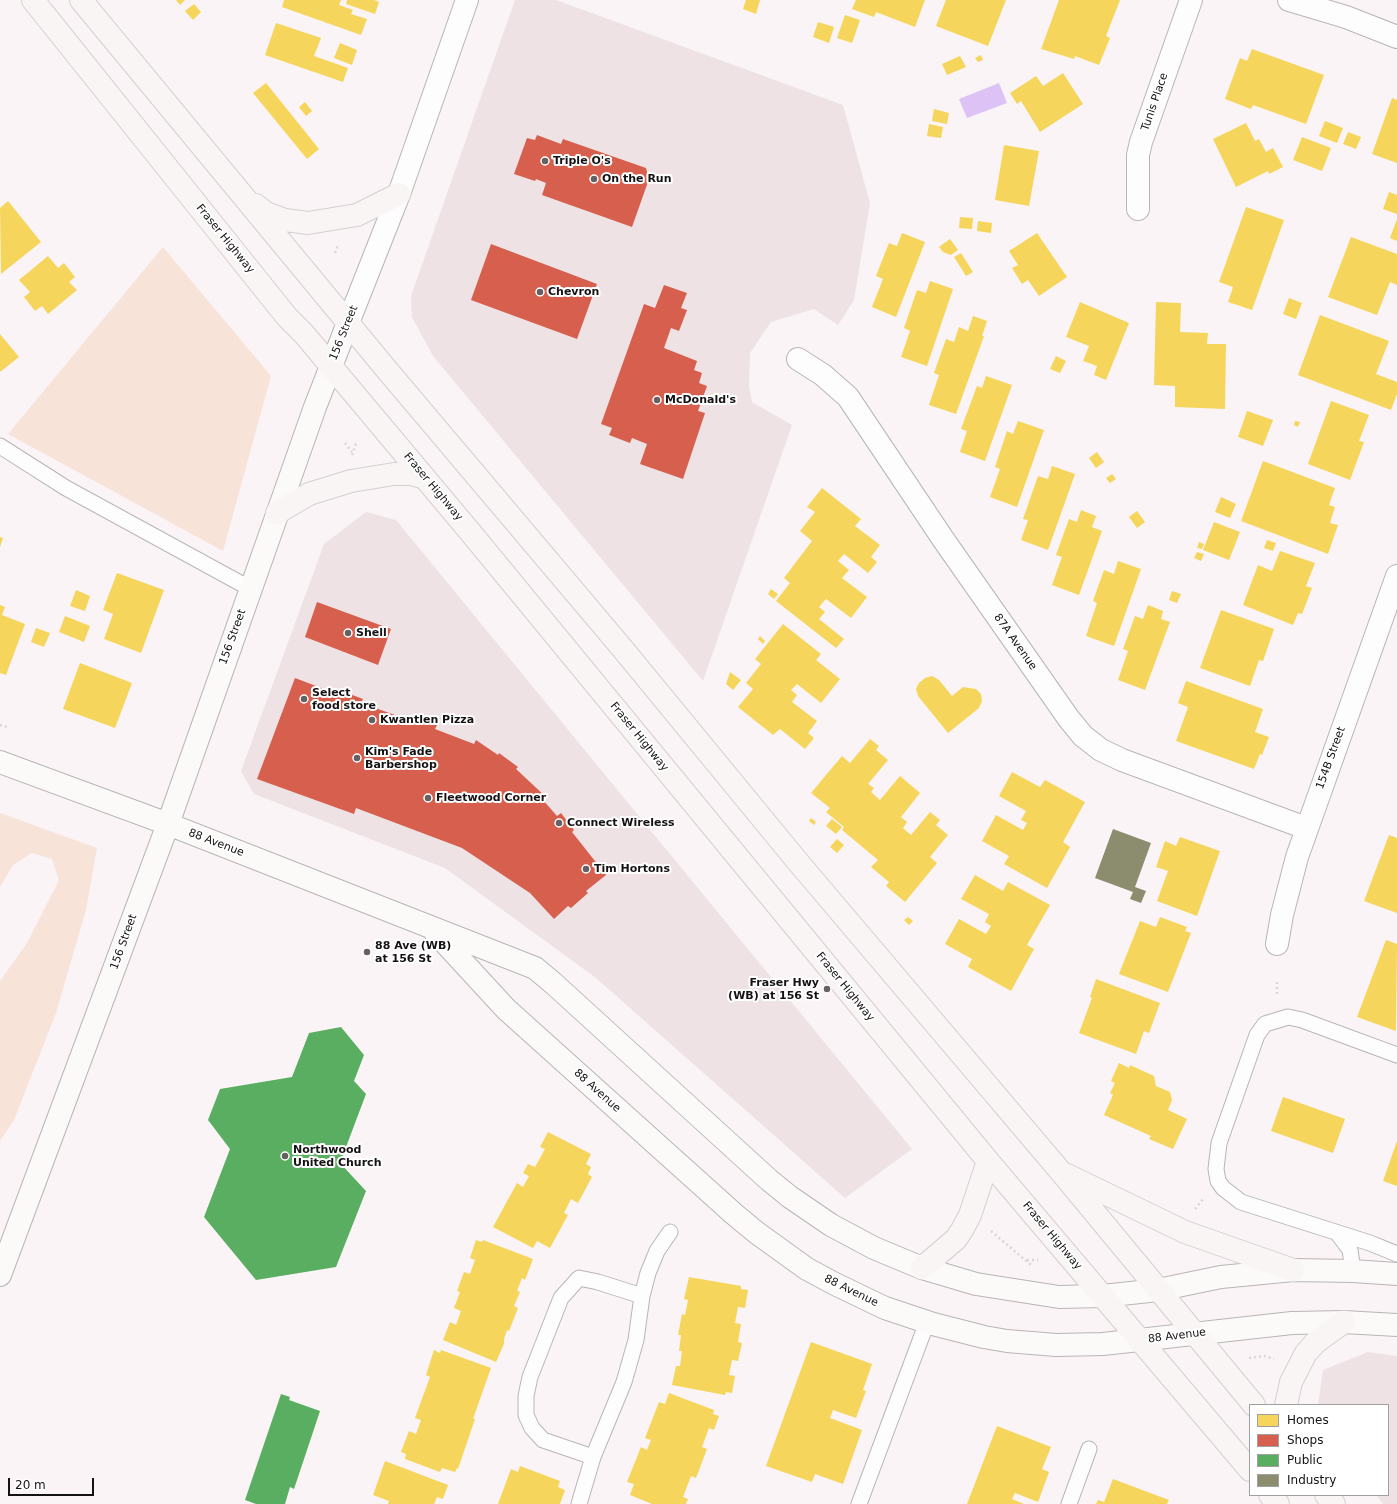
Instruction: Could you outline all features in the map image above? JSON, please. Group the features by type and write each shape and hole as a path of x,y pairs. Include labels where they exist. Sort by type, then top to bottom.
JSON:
{"main road":[{"name":"Fraser Highway","path":"33,0 287,317 304,334 425,478 988,1161 1249,1469"},
{"path":"81,0 348,323 622,648 798,862 1061,1172 1158,1290 1196,1333 1253,1404"},
{"path":"242,195 266,213 285,220 308,223 357,215 399,194"},
{"name":"156 Street","path":"0,1275 168,824 277,513 330,366 348,323"},
{"path":"277,513 309,494 351,480 394,474 412,474 425,478"},
{"name":"88 Avenue","path":"0,762 168,824 374,904 431,929 535,968 553,982 769,1180 831,1225 874,1248 922,1268 976,1284 1059,1297 1103,1296 1158,1290 1221,1277 1293,1270 1353,1271 1397,1274"},
{"name":"88 Avenue","path":"431,929 506,1009 757,1233 807,1269 885,1308 927,1322 1007,1341 1056,1346 1080,1346 1292,1323 1344,1322 1397,1325"},
{"path":"922,1268 956,1239 962,1230 970,1215 988,1161"},
{"path":"1061,1172 1185,1232 1293,1270"},
{"path":"1286,1404 1291,1382 1306,1354 1316,1342 1344,1322"},
{"path":"1271,1496 1278,1504"},
{"path":"1327,1496 1334,1504"}],"street":[{"name":"156 Street","path":"348,323 399,194 467,0"},
{"name":"Tunis Place","path":"1138,209 1138,155 1141,142 1191,0"},
{"path":"1289,0 1349,8 1397,37"},
{"name":"87A Avenue","path":"798,360 823,375 848,398 1069,719 1087,740 1101,750 1128,762 1306,828"},
{"name":"154B Street","path":"1277,944 1289,886 1306,828 1397,576"}],"lane":[{"path":"0,446 66,488 251,589"},
{"path":"1397,1054 1302,1020 1288,1017 1265,1024 1257,1035 1219,1143 1216,1175 1223,1188 1231,1196 1252,1206 1370,1243 1397,1254"},
{"path":"579,1504 593,1457 624,1382 636,1340 642,1296 648,1273 657,1251 670,1232"},
{"path":"1338,1234 1350,1250 1353,1271"},
{"path":"593,1457 543,1440 532,1428 526,1415 526,1396 530,1377 561,1298 579,1278 598,1282 642,1296"},
{"path":"859,1504 927,1322"},
{"path":"1069,1504 1089,1449"}],"path":[{"path":"345,443 352,452 357,441"},
{"path":"0,725 6,728"},
{"path":"1192,1213 1204,1197"},
{"path":"987,1228 1026,1260 1043,1260"},
{"path":"1249,1358 1265,1356"}],"shaded area":[{"path":"515,0 556,0 843,105 870,203 854,300 838,325 814,309 771,322 750,353 749,386 752,402 792,425 703,681 433,356 412,317 411,296"},
{"path":"999,83 1007,103 967,118 959,99"},
{"path":"163,247 271,376 223,551 8,434"},
{"path":"366,512 396,520 912,1149 845,1198 596,978 445,868 254,794 241,771 324,544"},
{"path":"0,813 97,848 86,910 56,1013 14,1120 0,1141 0,981 27,943 59,880 52,859 32,853 13,865 0,887"},
{"path":"1368,1352 1397,1356 1397,1504 1383,1504 1377,1496 1389,1496 1389,1404 1318,1404 1323,1370"}],"building: Homes":[{"path":"176,0 185,0 180,5"},
{"path":"284,0 341,0 339,5 353,10 351,14 367,19 361,35 282,7"},
{"path":"347,0 374,0 379,2 375,14 346,4"},
{"path":"746,0 760,0 756,14 743,9"},
{"path":"856,0 925,0 915,27 876,12 874,17 852,9"},
{"path":"946,0 1006,0 988,46 936,26"},
{"path":"1059,0 1120,0 1106,36 1110,38 1099,65 1075,56 1074,59 1041,49"},
{"path":"194,4 201,12 193,20 185,11"},
{"path":"845,15 860,20 852,43 837,38"},
{"path":"818,22 834,27 829,43 813,37"},
{"path":"276,23 321,38 314,56 348,68 343,82 265,55"},
{"path":"340,43 357,50 352,65 334,58"},
{"path":"1252,49 1324,75 1306,124 1253,105 1251,109 1225,99 1240,58 1247,61"},
{"path":"981,55 983,60 978,62 975,58"},
{"path":"960,56 966,67 947,75 942,64"},
{"path":"1063,73 1083,104 1040,132 1021,101 1017,104 1010,93 1036,76 1043,86"},
{"path":"266,83 319,149 307,159 253,93"},
{"path":"1392,98 1397,100 1397,163 1372,154"},
{"path":"305,102 312,111 306,116 299,107"},
{"path":"934,109 949,113 947,124 932,121"},
{"path":"1325,121 1343,128 1337,143 1319,136"},
{"path":"1246,123 1255,141 1259,139 1266,152 1273,148 1283,167 1269,174 1268,171 1236,187 1213,139"},
{"path":"929,124 943,127 941,138 927,136"},
{"path":"1348,132 1361,137 1356,149 1343,144"},
{"path":"1302,137 1331,148 1322,171 1293,160"},
{"path":"1004,145 1039,151 1029,206 995,200"},
{"path":"1389,192 1397,195 1397,214 1383,209"},
{"path":"8,201 41,242 1,274 0,208"},
{"path":"1246,207 1284,220 1252,310 1228,302 1233,287 1219,282"},
{"path":"960,217 973,218 972,229 959,228"},
{"path":"1397,219 1397,241 1390,238"},
{"path":"978,221 992,223 991,233 977,231"},
{"path":"902,233 925,242 896,317 872,307 883,279 876,276 889,243 897,246"},
{"path":"1037,233 1067,277 1039,296 1028,280 1022,284 1012,268 1018,265 1009,251"},
{"path":"1351,237 1397,254 1397,285 1390,282 1377,315 1328,297"},
{"path":"950,239 958,250 951,255 943,252 939,247"},
{"path":"961,253 973,272 966,276 954,257"},
{"path":"48,256 58,268 64,263 75,277 69,282 77,290 48,314 42,306 35,311 24,297 30,292 19,280"},
{"path":"930,281 953,289 927,366 901,357 910,331 904,328 917,290 926,293"},
{"path":"1289,298 1302,303 1296,319 1283,314"},
{"path":"1080,302 1129,323 1106,380 1094,375 1097,366 1083,361 1089,346 1066,337"},
{"path":"1156,302 1181,303 1180,332 1208,333 1207,344 1226,344 1225,409 1175,407 1175,386 1154,385"},
{"path":"1320,315 1389,341 1376,374 1397,382 1397,394 1391,410 1298,375"},
{"path":"973,316 987,321 982,336 984,336 956,414 929,405 939,375 934,373 946,339 954,342 959,327 968,331"},
{"path":"0,334 19,357 0,372"},
{"path":"1056,356 1066,361 1060,373 1050,369"},
{"path":"986,376 1012,385 985,461 960,452 967,431 961,429 977,386 982,388"},
{"path":"1331,401 1369,415 1359,441 1364,442 1350,480 1308,464"},
{"path":"1247,411 1273,420 1263,446 1238,437"},
{"path":"1018,421 1044,430 1017,507 990,497 1000,469 995,467 1007,431 1013,434"},
{"path":"1295,421 1300,422 1298,427 1294,425"},
{"path":"1097,452 1104,462 1096,468 1089,458"},
{"path":"1263,461 1335,488 1329,505 1335,507 1330,523 1338,525 1328,554 1241,521"},
{"path":"1052,466 1075,474 1048,550 1021,540 1028,520 1023,519 1038,476 1048,479"},
{"path":"1112,474 1116,479 1110,483 1106,478"},
{"path":"822,488 861,519 855,526 880,545 871,557 877,562 868,573 844,554 838,561 849,570 842,578 867,597 851,618 826,599 819,607 825,612 819,619 844,639 836,648 776,601 790,583 784,578 812,541 800,531 815,512 807,507"},
{"path":"1221,497 1236,504 1230,518 1215,512"},
{"path":"1081,510 1096,516 1092,527 1102,531 1079,595 1052,585 1062,557 1056,555 1069,519 1077,522"},
{"path":"1137,511 1145,522 1137,528 1129,517"},
{"path":"1214,522 1240,532 1229,560 1203,550"},
{"path":"0,537 3,538 0,547"},
{"path":"1267,540 1276,543 1273,551 1264,548"},
{"path":"1199,542 1204,544 1202,549 1197,548"},
{"path":"1280,551 1315,563 1306,586 1312,588 1302,614 1298,613 1293,625 1243,605 1258,565 1272,571"},
{"path":"1197,552 1204,554 1201,561 1194,558"},
{"path":"1118,561 1141,569 1114,646 1086,636 1097,603 1093,601 1104,570 1114,574"},
{"path":"117,573 164,590 141,653 104,639 113,614 103,610"},
{"path":"771,589 778,594 774,599 768,594"},
{"path":"76,590 90,596 85,611 70,606"},
{"path":"1172,591 1181,594 1177,603 1169,600"},
{"path":"0,605 5,607 2,615 25,624 6,675 0,673"},
{"path":"1148,605 1163,611 1161,619 1170,622 1145,690 1118,680 1128,651 1123,649 1135,616 1143,619"},
{"path":"1221,610 1274,629 1263,661 1259,660 1250,686 1200,668"},
{"path":"65,616 90,626 84,642 59,632"},
{"path":"783,624 821,654 816,660 840,679 821,703 797,684 791,690 797,695 792,702 817,721 808,733 814,738 805,749 780,729 773,735 738,707 753,689 746,683 761,664 755,659"},
{"path":"36,628 50,633 44,647 31,642"},
{"path":"760,636 765,641 763,644 758,639"},
{"path":"80,663 132,683 115,728 63,709"},
{"path":"730,672 741,680 733,690 726,684"},
{"path":"932,676 939,680 952,696 963,687 976,689 981,694 982,701 979,708 948,733 918,696 916,689 919,683 925,678"},
{"path":"1186,681 1263,709 1255,732 1269,737 1262,755 1260,754 1254,769 1176,741 1188,707 1178,703"},
{"path":"870,739 879,746 876,750 888,760 868,784 874,788 871,792 880,800 900,776 920,793 901,817 907,822 903,828 911,835 930,812 940,820 936,825 948,835 930,857 937,863 905,902 886,886 889,882 871,867 878,860 842,830 844,827 826,812 830,808 811,793 842,756 850,763"},
{"path":"1012,772 1040,787 1045,780 1085,802 1063,842 1070,847 1047,888 1004,864 1009,856 982,841 996,815 1023,830 1027,823 1021,820 1026,811 999,796"},
{"path":"811,818 816,822 814,825 809,821"},
{"path":"832,819 842,827 836,834 826,826"},
{"path":"1389,835 1397,838 1397,913 1364,901"},
{"path":"1180,837 1220,851 1197,916 1157,901 1168,871 1156,867 1165,841 1176,846"},
{"path":"837,839 844,845 837,853 830,847"},
{"path":"975,875 1003,891 1008,882 1050,905 1027,945 1034,949 1011,991 968,967 972,959 945,944 959,919 986,934 991,926 985,922 989,914 961,899"},
{"path":"908,917 913,921 909,925 904,920"},
{"path":"1160,917 1187,927 1185,931 1191,933 1168,992 1119,974 1140,921 1156,927"},
{"path":"1386,940 1397,944 1396,1031 1357,1017"},
{"path":"1096,979 1160,1003 1149,1033 1144,1031 1136,1054 1079,1033 1092,998 1090,997"},
{"path":"1119,1063 1129,1068 1130,1065 1154,1076 1156,1086 1170,1092 1172,1100 1168,1110 1187,1119 1173,1149 1149,1139 1151,1136 1104,1115 1113,1095 1110,1093 1115,1083 1111,1081"},
{"path":"1283,1097 1345,1119 1333,1153 1271,1131"},
{"path":"548,1132 591,1154 586,1164 591,1167 588,1174 592,1177 578,1203 571,1199 564,1213 568,1215 550,1248 537,1241 533,1248 493,1227 517,1183 523,1187 529,1176 523,1173 528,1164 535,1167 545,1149 540,1147"},
{"path":"1397,1141 1397,1186 1383,1181"},
{"path":"476,1240 482,1242 483,1240 533,1259 525,1280 522,1278 517,1291 520,1292 514,1306 518,1308 509,1331 507,1330 504,1344 496,1362 443,1340 450,1322 456,1325 461,1311 454,1308 460,1292 457,1291 464,1272 470,1274 475,1260 470,1258"},
{"path":"689,1277 741,1286 741,1289 748,1290 745,1308 738,1307 735,1323 741,1324 738,1342 742,1343 738,1361 732,1360 729,1375 735,1376 732,1393 726,1392 725,1395 672,1385 676,1366 680,1366 682,1351 679,1351 681,1335 678,1335 682,1314 685,1315 688,1300 684,1299"},
{"path":"811,1342 872,1364 863,1390 866,1391 856,1418 833,1410 830,1418 862,1430 843,1484 815,1474 812,1482 766,1466"},
{"path":"434,1350 440,1353 441,1350 491,1368 473,1419 475,1419 458,1469 457,1468 455,1472 442,1468 440,1472 405,1459 406,1454 401,1452 409,1431 416,1434 421,1420 415,1418 430,1377 426,1375"},
{"path":"669,1393 714,1410 713,1414 719,1416 714,1430 709,1428 702,1447 707,1449 696,1478 691,1476 683,1497 688,1499 686,1504 652,1504 630,1495 634,1484 627,1482 641,1447 647,1450 651,1440 645,1438 659,1402 665,1404"},
{"path":"997,1426 1051,1447 1042,1469 1049,1472 1038,1502 1015,1493 1012,1499 1024,1504 967,1504"},
{"path":"385,1461 448,1485 443,1499 437,1497 434,1504 388,1504 389,1501 373,1495"},
{"path":"520,1466 560,1481 558,1487 565,1490 560,1504 498,1504 511,1469 518,1472"},
{"path":"1113,1479 1169,1500 1167,1504 1096,1504 1098,1500 1104,1502"}],"building: Shops":[{"path":"537,135 561,144 563,139 646,168 649,179 632,227 542,195 546,183 514,174 527,138 535,140"},
{"path":"491,244 597,284 577,339 471,300"},
{"path":"664,285 687,293 681,308 687,310 679,331 671,328 664,348 697,361 694,370 702,373 699,383 707,386 698,411 705,413 683,479 640,464 647,444 632,438 630,443 609,435 612,428 601,424 644,304 655,308"},
{"name":"Shell","path":"317,602 391,629 378,665 305,637"},
{"name":"Fleetwood Corner","path":"295,678 340,695 342,691 363,699 361,703 415,722 416,718 437,725 435,729 474,744 476,740 498,755 499,753 518,767 516,769 546,797 543,800 557,816 561,813 574,830 572,832 606,875 586,891 588,893 571,908 568,906 554,919 530,893 462,848 356,808 354,814 257,779"}],"building: Public":[{"name":"Northwood United Church","path":"341,1027 364,1055 354,1081 366,1094 340,1163 366,1191 336,1267 256,1280 204,1217 230,1149 208,1120 220,1089 292,1077 309,1033"},
{"path":"281,1394 290,1397 289,1400 320,1411 294,1489 290,1487 285,1504 256,1504 245,1500"}],"building: Industry":[{"path":"1113,829 1151,843 1135,887 1146,891 1141,903 1130,899 1133,892 1095,878"}],"place":[{"name":"Triple O's","path":"545,161"},
{"name":"On the Run","path":"594,179"},
{"name":"Chevron","path":"540,292"},
{"name":"McDonald's","path":"657,400"},
{"name":"Shell","path":"348,633"},
{"name":"Select food store","path":"304,699"},
{"name":"Kwantlen Pizza","path":"372,720"},
{"name":"Kim's Fade Barbershop","path":"357,758"},
{"name":"Fleetwood Corner","path":"428,798"},
{"name":"Connect Wireless","path":"559,823"},
{"name":"Tim Hortons","path":"586,869"},
{"name":"88 Ave (WB) at 156 St","path":"367,952"},
{"name":"Fraser Hwy (WB) at 156 St","path":"827,989"},
{"name":"Northwood United Church","path":"285,1156"}]}
